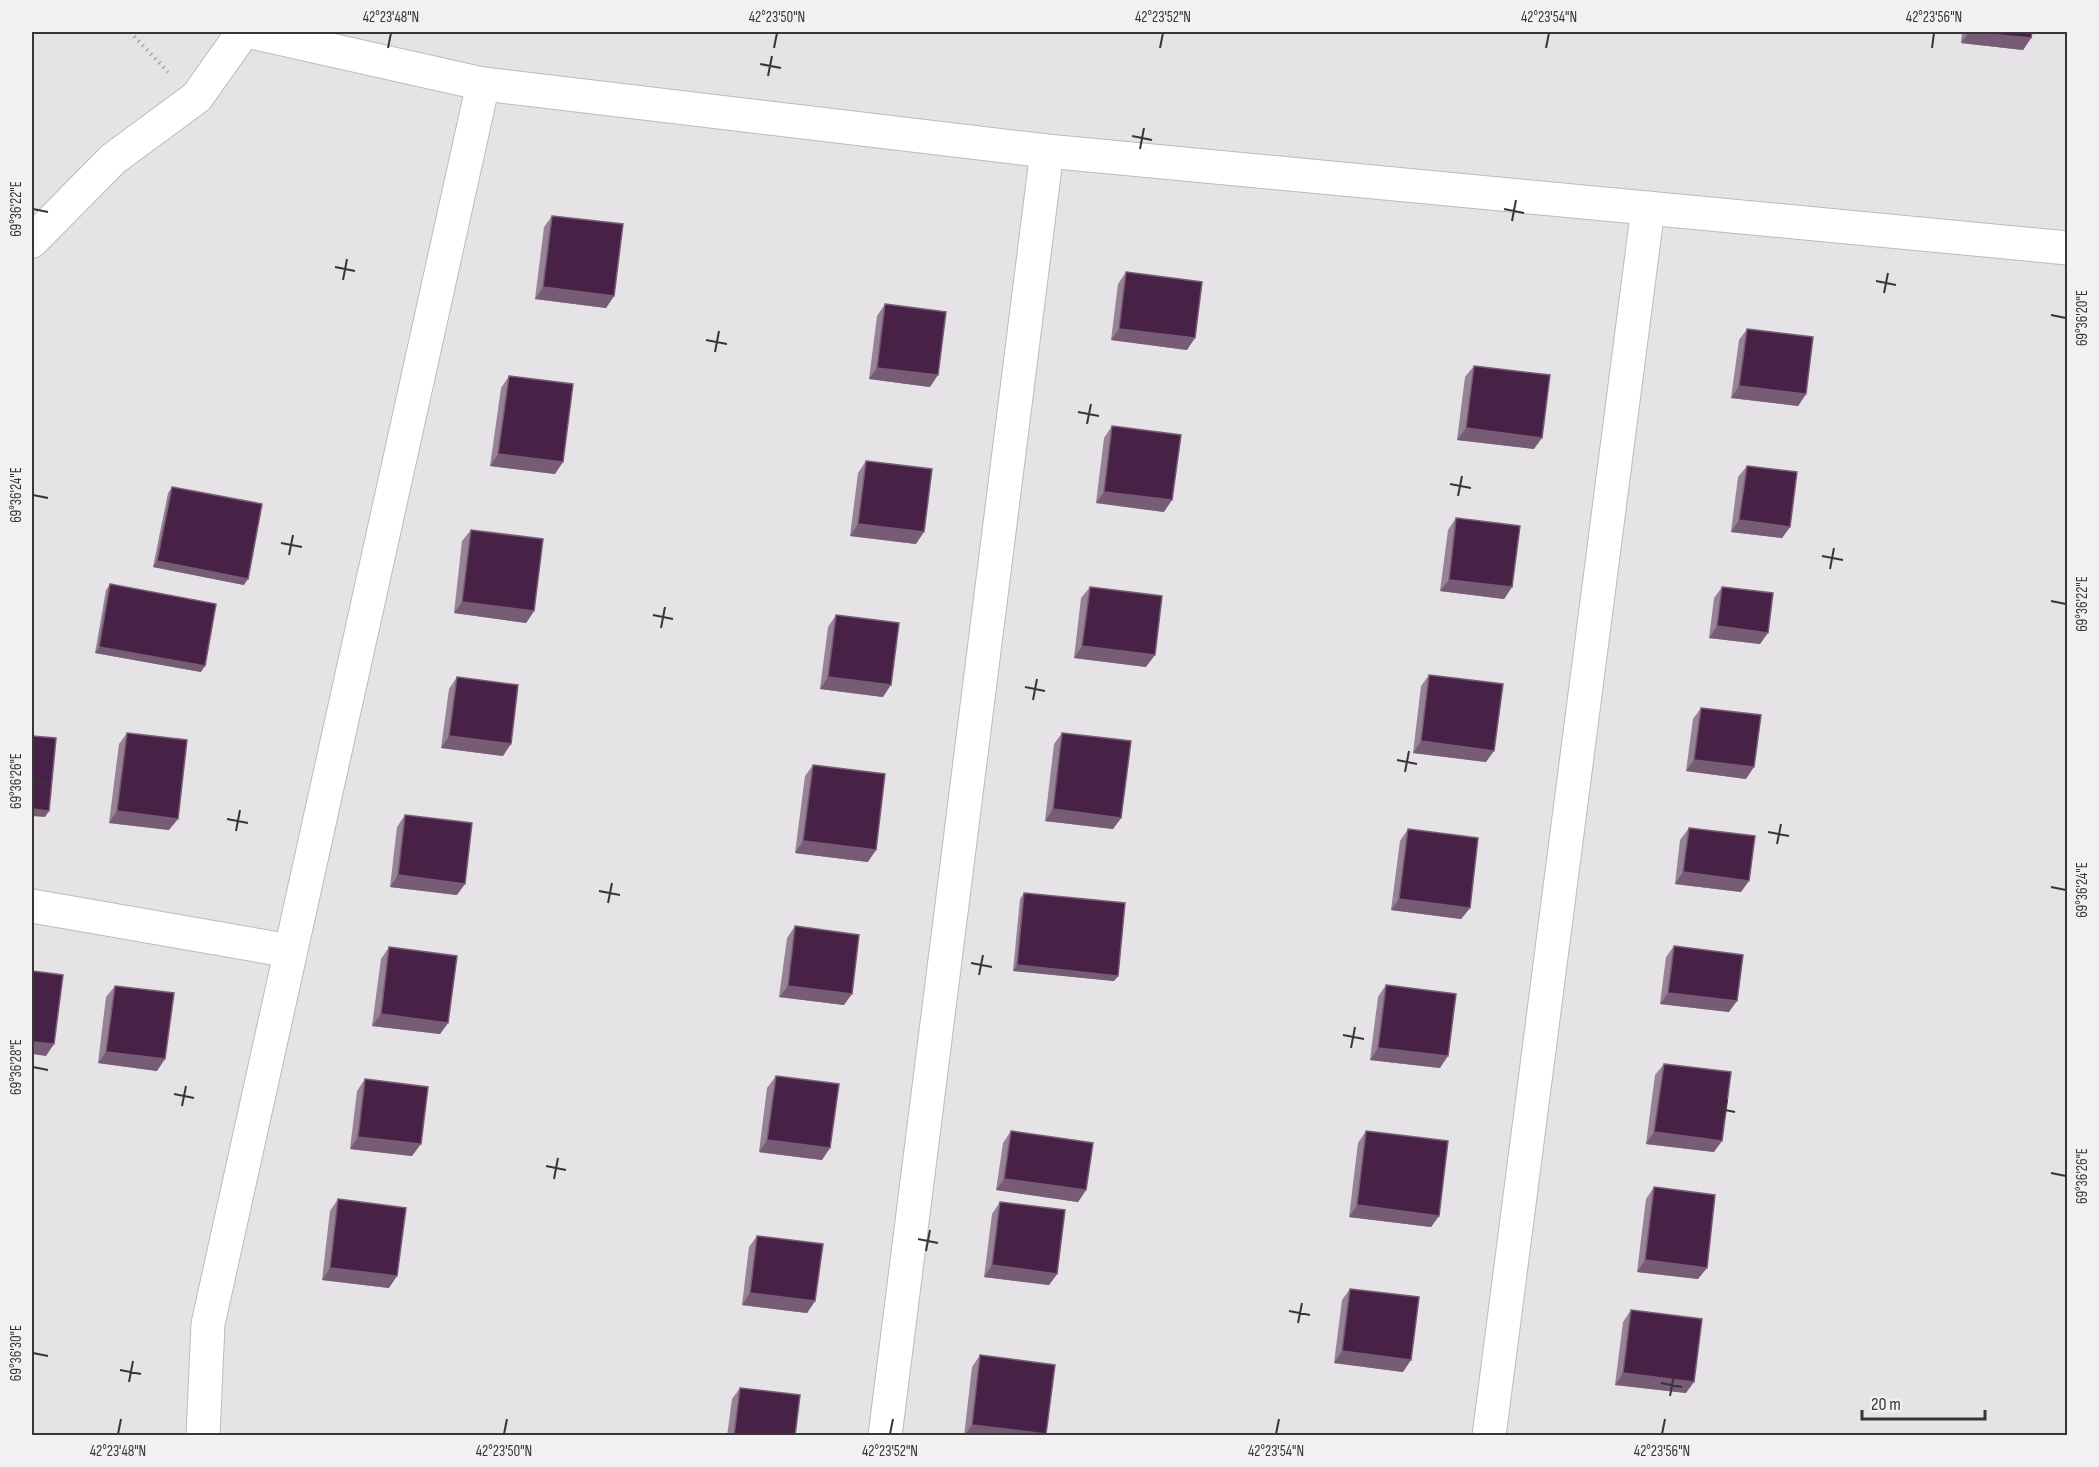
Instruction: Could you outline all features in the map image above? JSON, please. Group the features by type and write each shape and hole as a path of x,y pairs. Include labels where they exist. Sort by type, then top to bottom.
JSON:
{"street":[{"path":"32,241 113,159 197,97 243,32"},
{"path":"251,32 483,84 1047,151 2067,248"},
{"path":"203,1436 208,1324 483,84"},
{"path":"885,1436 1047,151"},
{"path":"1489,1436 1648,208"},
{"path":"32,906 290,951"}],"path":[{"path":"130,32 193,99"}],"building":[{"path":"1969,32 2032,32 2031,38"},
{"path":"552,216 623,224 614,296 543,287"},
{"path":"1126,272 1202,282 1195,338 1119,329"},
{"path":"885,304 946,312 938,375 877,368"},
{"path":"1747,329 1813,337 1806,394 1739,386"},
{"path":"1474,366 1550,375 1542,438 1466,428"},
{"path":"509,376 573,384 563,462 498,454"},
{"path":"1112,426 1181,435 1172,500 1104,492"},
{"path":"866,461 932,469 924,532 858,524"},
{"path":"1747,466 1797,472 1790,527 1739,520"},
{"path":"172,487 262,504 248,579 157,561"},
{"path":"1456,518 1520,526 1512,587 1449,580"},
{"path":"471,530 543,539 534,611 462,602"},
{"path":"110,584 216,604 205,666 99,647"},
{"path":"1090,587 1162,596 1155,655 1082,646"},
{"path":"1722,587 1773,593 1768,633 1717,626"},
{"path":"836,615 899,623 891,685 828,677"},
{"path":"1429,675 1503,684 1494,751 1421,741"},
{"path":"457,677 518,685 511,744 449,736"},
{"path":"1701,708 1761,715 1754,767 1694,760"},
{"path":"127,733 187,740 178,819 117,811"},
{"path":"1062,733 1131,741 1121,818 1053,809"},
{"path":"32,736 56,738 49,811 32,809"},
{"path":"813,765 885,774 876,850 803,841"},
{"path":"405,815 472,823 465,884 398,875"},
{"path":"1689,828 1755,836 1749,881 1683,872"},
{"path":"1408,829 1478,838 1470,908 1399,899"},
{"path":"1024,893 1125,903 1118,976 1017,965"},
{"path":"795,926 859,935 852,994 788,986"},
{"path":"1674,946 1743,955 1737,1001 1668,993"},
{"path":"389,947 457,956 448,1023 381,1014"},
{"path":"32,971 63,975 54,1044 32,1042"},
{"path":"1386,985 1456,994 1448,1056 1378,1048"},
{"path":"115,986 174,993 165,1059 106,1052"},
{"path":"1664,1064 1731,1072 1722,1141 1654,1132"},
{"path":"776,1076 839,1084 830,1148 767,1140"},
{"path":"365,1079 428,1087 421,1144 358,1137"},
{"path":"1011,1131 1093,1143 1086,1190 1004,1179"},
{"path":"1366,1131 1448,1141 1439,1216 1357,1205"},
{"path":"1654,1187 1715,1195 1707,1268 1645,1260"},
{"path":"338,1199 406,1208 397,1276 330,1268"},
{"path":"1000,1202 1065,1210 1057,1274 992,1265"},
{"path":"757,1236 823,1244 815,1301 750,1293"},
{"path":"1350,1289 1419,1297 1411,1360 1342,1351"},
{"path":"1631,1310 1702,1319 1694,1382 1623,1373"},
{"path":"980,1355 1055,1365 1046,1434 972,1425"},
{"path":"740,1388 800,1395 795,1436 734,1436"}]}
